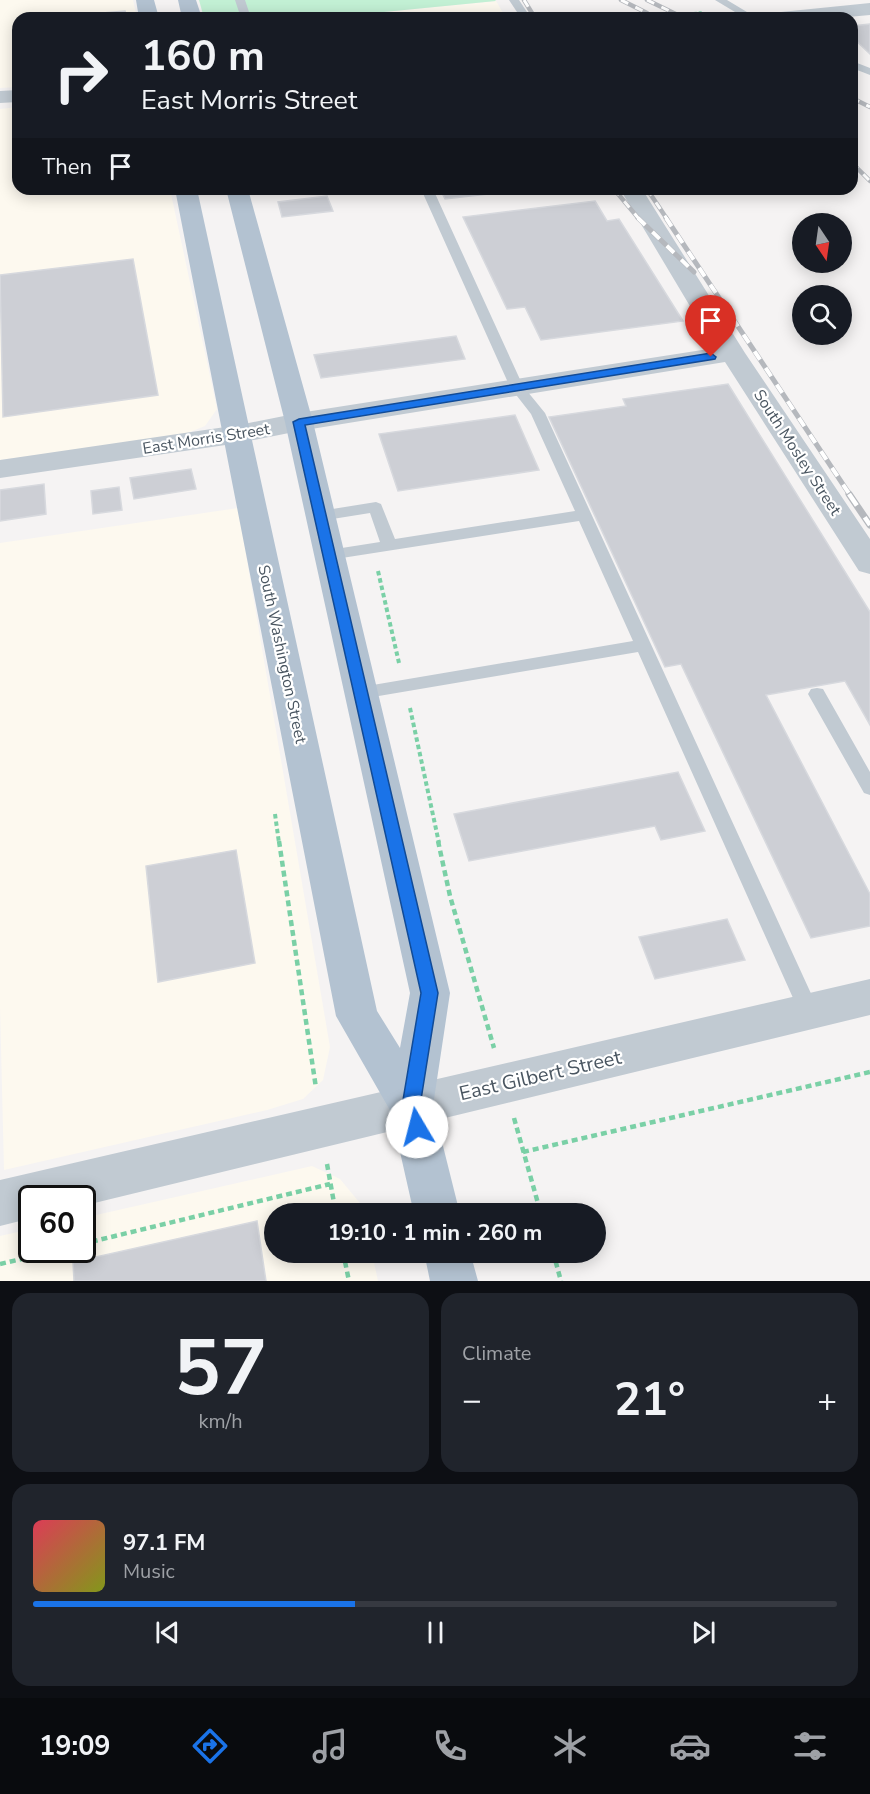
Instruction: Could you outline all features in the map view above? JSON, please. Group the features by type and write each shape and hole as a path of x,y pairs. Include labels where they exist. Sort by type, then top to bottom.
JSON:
{"main road":[{"name":"South Washington Street","path":"187,195 357,1016 411,1106 435,1203"},
{"name":"South Washington Street","path":"239,195 299,422 430,993 411,1106"},
{"path":"450,1263 454,1281"}],"street":[{"path":"840,12 870,9"},
{"name":"South Mosley Street","path":"635,195 732,353 870,563"},
{"name":"East Morris Street","path":"0,469 238,434 299,422 732,353"},
{"name":"East Gilbert Street","path":"0,1203 870,997"}],"lane":[{"path":"720,0 741,12"},
{"path":"430,195 517,387 538,413 809,1011"},
{"path":"320,516 376,507 389,545"},
{"path":"329,555 584,515"},
{"path":"361,693 644,645"},
{"path":"817,694 870,788"}],"path":[{"path":"523,1152 870,1072"},
{"path":"96,1241 330,1184"},
{"path":"0,1264 18,1260"},
{"path":"345,1263 349,1281"},
{"path":"556,1263 561,1281"}],"shaded area":[{"path":"0,0 133,0 136,12 12,12 12,87 0,88"},
{"path":"496,1 502,12 384,12"},
{"path":"12,108 12,195 171,195 217,409 205,426 180,436 0,460 0,109"},
{"path":"238,508 330,1047 323,1080 303,1099 267,1110 4,1170 0,1006 0,543"},
{"path":"312,1166 340,1179 360,1203 264,1203 264,1263 374,1263 378,1281 0,1281 0,1236 18,1232 18,1263 96,1263 96,1215"}],"green space":[{"path":"199,0 496,1 384,12 202,12"}],"building":[{"path":"870,24 870,54 858,43 858,25"},
{"path":"443,195 479,195 445,199"},
{"path":"327,196 333,211 282,217 278,202"},
{"path":"595,201 607,221 619,219 683,321 541,340 525,307 507,309 463,217"},
{"path":"133,259 158,395 3,417 0,275"},
{"path":"456,336 465,359 321,378 314,355"},
{"path":"728,384 870,612 870,725 845,681 766,695 870,894 870,926 811,938 681,664 665,667 549,417 626,406 623,399"},
{"path":"515,415 539,470 398,491 379,434"},
{"path":"191,469 196,489 134,499 130,478"},
{"path":"44,484 46,514 0,521 0,490"},
{"path":"119,487 122,510 93,514 91,491"},
{"path":"678,772 705,831 661,840 655,826 469,861 454,814"},
{"path":"236,850 255,963 158,982 146,866"},
{"path":"727,919 745,960 655,979 639,937"},
{"path":"257,1221 266,1281 74,1281 73,1263 96,1263 96,1257"}],"railway":[{"path":"524,0 531,12"},
{"path":"621,0 645,12"},
{"path":"647,0 672,12"},
{"path":"858,101 870,107"},
{"path":"858,169 870,181"},
{"path":"619,195 639,219"},
{"path":"651,195 667,219"},
{"path":"666,218 850,495"},
{"path":"639,219 694,272"},
{"path":"849,494 870,525"}],"route":[{"path":"417,1127 411,1106 430,993 299,422 711,357"}]}
